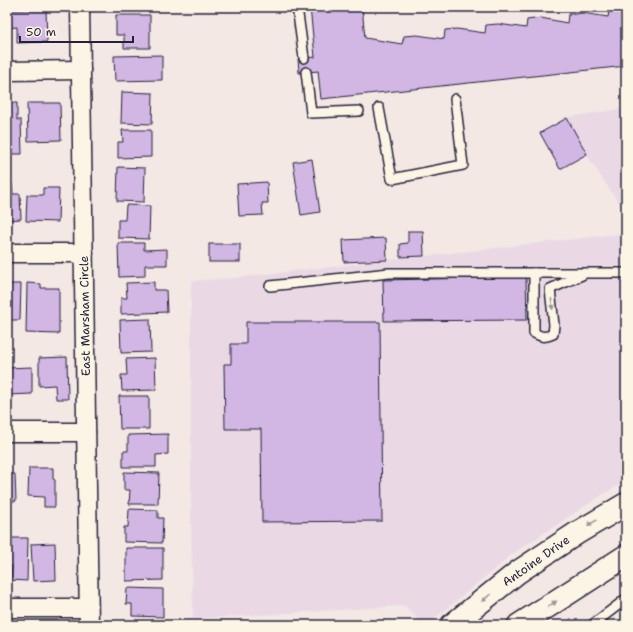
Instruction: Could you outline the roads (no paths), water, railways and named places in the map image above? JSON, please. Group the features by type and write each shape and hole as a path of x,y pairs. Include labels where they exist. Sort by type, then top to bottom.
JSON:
{"main road":[{"name":"Antoine Drive","path":"452,625 518,572 577,533 626,504"},
{"path":"519,625 626,556"}],"street":[{"name":"East Marsham Circle","path":"80,7 88,616"},
{"path":"7,71 81,70"},
{"path":"7,253 84,253"},
{"path":"7,432 86,432"},
{"path":"7,608 88,616"}],"lane":[{"path":"297,7 304,58"},
{"path":"306,72 311,113 359,111"},
{"path":"379,108 392,179 463,165 455,98"},
{"path":"270,286 389,273 626,273"},
{"path":"534,273 534,333 542,337 553,334 554,325 550,289 585,273"},
{"path":"592,625 626,599"}]}
